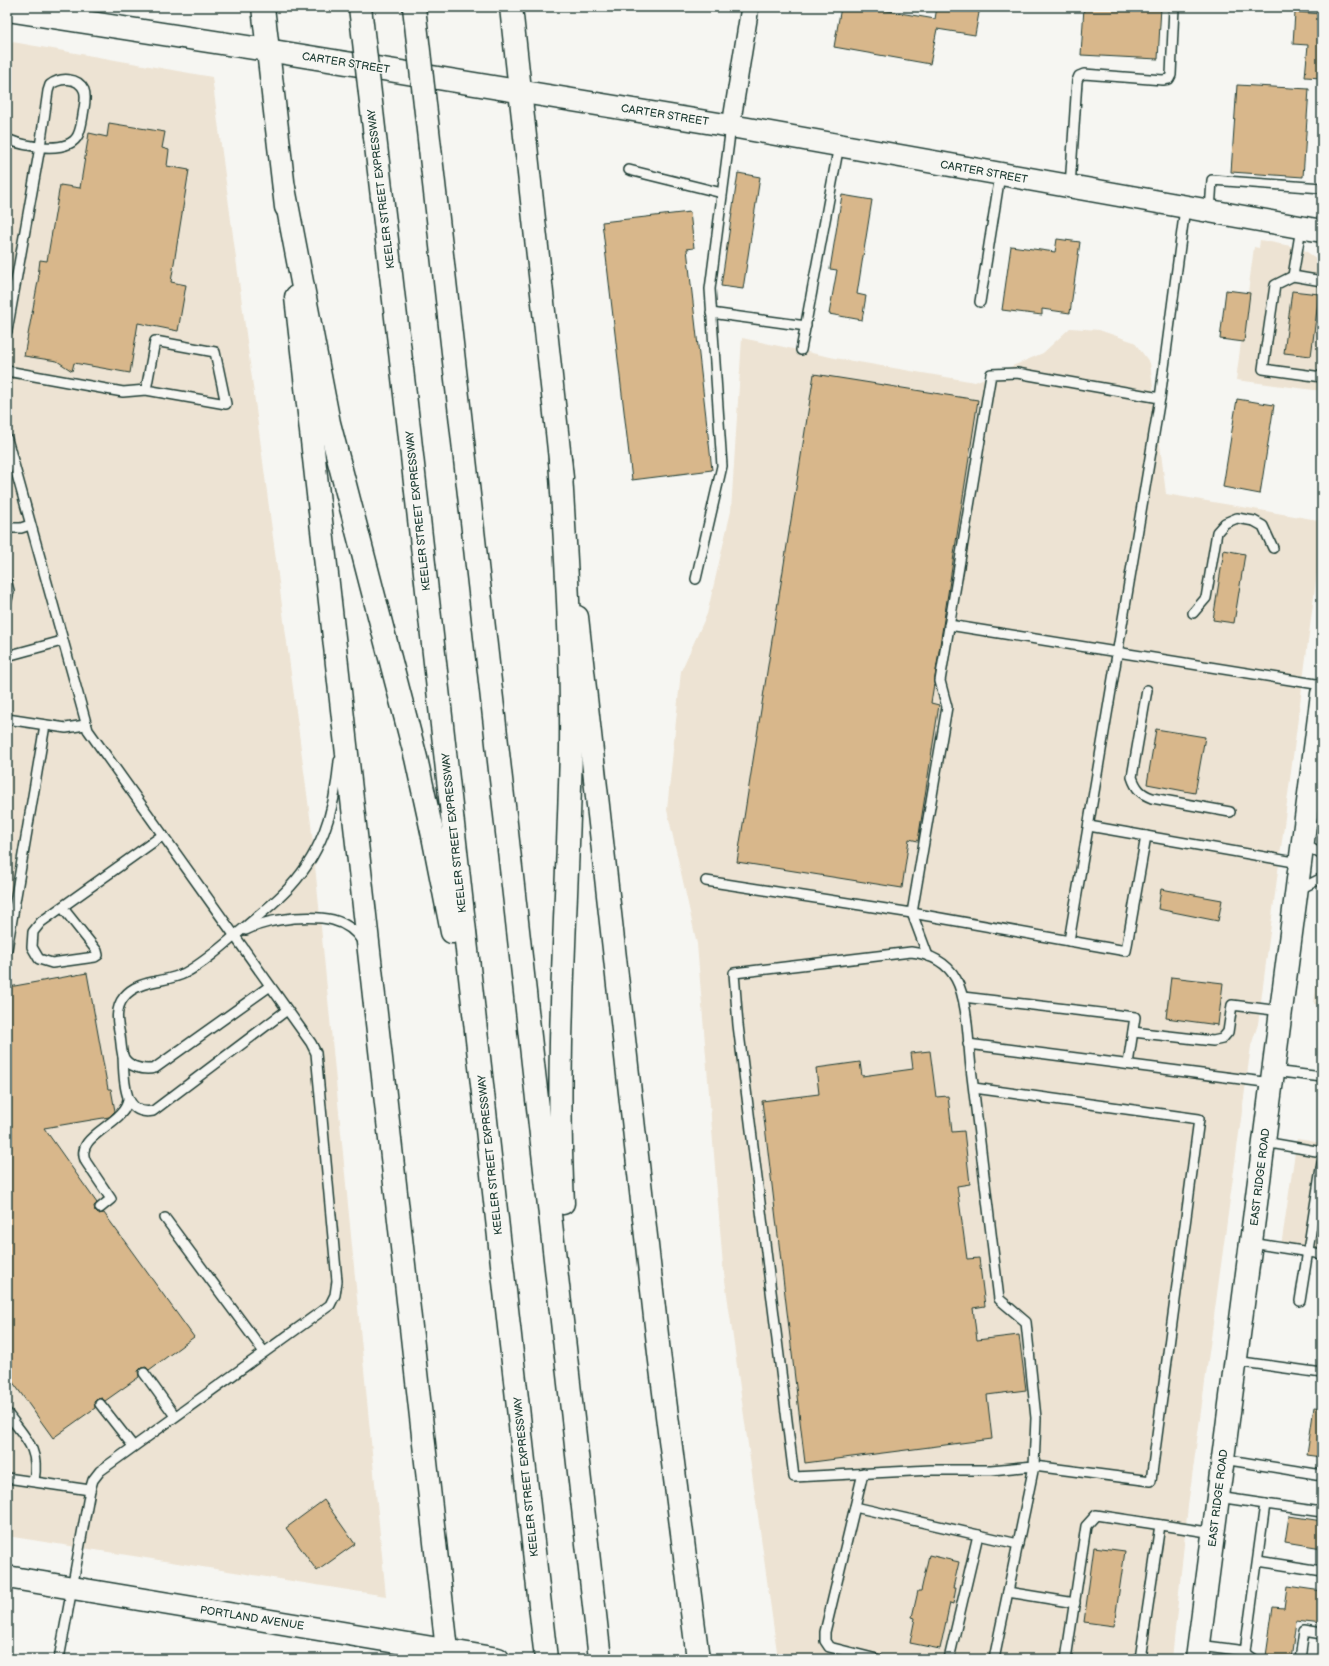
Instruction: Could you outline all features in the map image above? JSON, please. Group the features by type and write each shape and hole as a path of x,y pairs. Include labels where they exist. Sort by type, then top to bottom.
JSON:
{"main road":[{"path":"262,7 343,710 448,1655"},
{"name":"KEELER STREET EXPRESSWAY","path":"360,7 412,452 546,1659"},
{"path":"414,7 600,1659"},
{"path":"511,7 659,1353 698,1659"},
{"name":"CARTER STREET","path":"7,10 267,50 731,126 1322,231"},
{"path":"284,188 329,423 416,758 434,836 456,954 499,1238"},
{"path":"560,460 569,612 571,716 560,1054 560,1132 575,1430"},
{"name":"EAST RIDGE ROAD","path":"1198,1652 1322,694"},
{"name":"PORTLAND AVENUE","path":"7,1577 448,1655 490,1658"}],"street":[{"path":"731,126 750,7"}],"lane":[{"path":"1070,187 1077,81 1079,76 1084,74 1169,80 1171,75 1174,7"},
{"path":"7,139 40,147 58,147 68,145 78,136 86,98 85,91 81,85 69,80 61,80 50,85 40,147 7,331"},
{"path":"696,579 722,466 710,289 731,126"},
{"path":"802,350 839,145"},
{"path":"629,170 722,193"},
{"path":"980,302 1000,174"},
{"path":"1210,212 1212,180 1322,188"},
{"path":"1069,941 1160,398 1186,208"},
{"path":"1293,276 1301,228"},
{"path":"1322,281 1293,276 1275,285 1262,370 1322,376"},
{"path":"711,313 806,326"},
{"path":"7,371 123,392 146,390 226,404 215,352 155,341 146,390"},
{"path":"928,956 912,913 947,707 940,681 990,374 1017,373 1160,398"},
{"path":"7,439 85,725 90,735 311,1043 318,1059 336,1289 334,1301 330,1305 133,1446 100,1471 93,1480 59,1659"},
{"path":"1193,613 1206,598 1217,532 1226,523 1237,518 1254,521 1264,526 1273,548"},
{"path":"7,528 21,528 30,525"},
{"path":"7,583 9,591 7,600"},
{"path":"949,625 1322,685"},
{"path":"7,656 62,642"},
{"path":"1147,690 1132,777 1135,786 1142,794 1152,798 1230,812"},
{"path":"100,1208 112,1199 84,1159 84,1150 87,1143 122,1114 127,1106 128,1099 124,1079 123,1055 117,1016 120,1003 125,995 140,985 171,979 185,973 218,950 285,892 302,873 316,850 329,818 335,794 343,710"},
{"path":"7,719 71,728 85,725"},
{"path":"7,949 45,725"},
{"path":"1089,826 1146,836 1322,855"},
{"path":"62,907 97,951 98,955 95,957 52,963 39,959 32,947 33,932 41,922 62,907 163,835"},
{"path":"706,881 912,913 1126,951 1146,836"},
{"path":"1297,890 1322,878"},
{"path":"234,936 271,920 312,917 326,918 347,926 358,935 366,946 371,964"},
{"path":"974,1088 1199,1119 1151,1481 1034,1466 991,1470 932,1470 794,1476 738,1025 734,973 899,953 917,953 928,956 946,965 956,977 963,997 999,1299 1026,1322 1036,1418 1034,1466 994,1659"},
{"path":"123,1055 128,1062 134,1066 147,1070 155,1068 270,986"},
{"path":"963,997 1135,1017 1128,1064"},
{"path":"1133,1032 1213,1041 1222,1039 1228,1032 1232,1005 1281,1011"},
{"path":"128,1099 133,1107 143,1112 157,1109 287,1010"},
{"path":"968,1044 1128,1064 1273,1077 1322,1078"},
{"path":"1264,1142 1322,1152"},
{"path":"1300,1301 1322,1162"},
{"path":"166,1218 264,1352"},
{"path":"1251,1243 1322,1254"},
{"path":"1235,1361 1322,1373"},
{"path":"144,1373 175,1416"},
{"path":"100,1404 133,1446"},
{"path":"7,1413 33,1451 36,1463 34,1481"},
{"path":"1223,1459 1322,1475"},
{"path":"863,1473 825,1632 825,1641 829,1647 877,1659"},
{"path":"7,1478 90,1490"},
{"path":"1218,1497 1322,1512"},
{"path":"1253,1659 1247,1655 1245,1651 1265,1504"},
{"path":"855,1507 1018,1544"},
{"path":"1066,1659 1086,1526 1096,1515 1214,1533"},
{"path":"1140,1659 1160,1525"},
{"path":"949,1659 978,1535"},
{"path":"1258,1561 1322,1571"},
{"path":"1008,1592 1075,1603"},
{"path":"1300,1659 1304,1631 1322,1634"},
{"path":"1198,1652 1245,1651"}],"shaded area":[{"path":"7,41 212,77 311,824 386,1596 7,1536"},
{"path":"1260,240 1301,248 1322,262 1322,391 1236,380 1241,342 1220,339 1226,290 1248,293 1254,247 1259,248"},
{"path":"1070,328 1099,330 1134,342 1150,363 1166,494 1318,520 1322,535 1258,1024 1251,1046 1188,1506 1172,1659 778,1659 723,1266 697,944 667,810 681,671 707,614 731,511 742,338 835,358 975,382 1043,353"},
{"path":"1322,941 1322,1005 1314,1004"},
{"path":"1297,1139 1322,1143 1322,1259 1280,1253"}],"building":[{"path":"841,7 865,7 935,19 937,7 980,7 975,35 937,29 930,64 834,47"},
{"path":"1084,7 1161,7 1158,59 1081,55"},
{"path":"1295,12 1322,14 1322,78 1305,77 1308,45 1293,44"},
{"path":"1237,85 1309,89 1303,177 1231,172"},
{"path":"109,123 165,132 162,148 169,150 167,166 189,170 171,282 186,285 178,331 138,323 130,373 74,363 72,371 57,361 24,356 39,276 40,260 47,261 60,185 80,188 89,133 107,137"},
{"path":"738,173 760,177 743,289 721,286"},
{"path":"842,195 872,200 857,294 866,296 862,320 829,314 837,270 830,269"},
{"path":"690,212 694,248 687,249 712,470 632,480 602,222"},
{"path":"1057,239 1080,242 1070,313 1042,309 1042,315 1002,310 1011,246 1055,252"},
{"path":"1226,290 1250,293 1244,342 1220,339"},
{"path":"1292,291 1319,294 1311,356 1284,353"},
{"path":"814,374 978,400 931,703 939,705 918,841 909,839 902,888 737,862"},
{"path":"1237,399 1274,405 1260,494 1223,487"},
{"path":"1224,550 1245,554 1234,623 1213,620"},
{"path":"1156,729 1205,737 1195,793 1147,784"},
{"path":"1161,889 1222,900 1218,921 1158,909"},
{"path":"87,973 108,1089 111,1089 115,1111 109,1117 44,1128 97,1203 94,1206 95,1211 98,1214 104,1213 194,1337 149,1370 146,1367 141,1368 138,1371 139,1377 105,1401 102,1398 97,1399 94,1402 95,1408 53,1438 7,1374 7,1000 9,987"},
{"path":"1171,977 1223,983 1218,1025 1166,1018"},
{"path":"930,1051 936,1097 948,1096 952,1132 964,1131 970,1184 957,1186 967,1259 979,1258 985,1306 973,1308 977,1340 1019,1335 1026,1390 987,1395 992,1439 805,1463 762,1101 819,1094 816,1068 860,1062 862,1076 913,1069 911,1053"},
{"path":"1314,1407 1322,1408 1322,1457 1307,1455"},
{"path":"324,1500 355,1544 317,1571 286,1528"},
{"path":"1289,1516 1322,1521 1322,1548 1285,1542"},
{"path":"1094,1547 1125,1551 1114,1626 1084,1622"},
{"path":"929,1555 959,1562 953,1588 956,1588 953,1604 950,1603 940,1649 910,1643 915,1618 912,1617 918,1591 921,1591"},
{"path":"1287,1586 1322,1591 1322,1624 1296,1621 1291,1659 1266,1656 1273,1607 1284,1608"}]}
